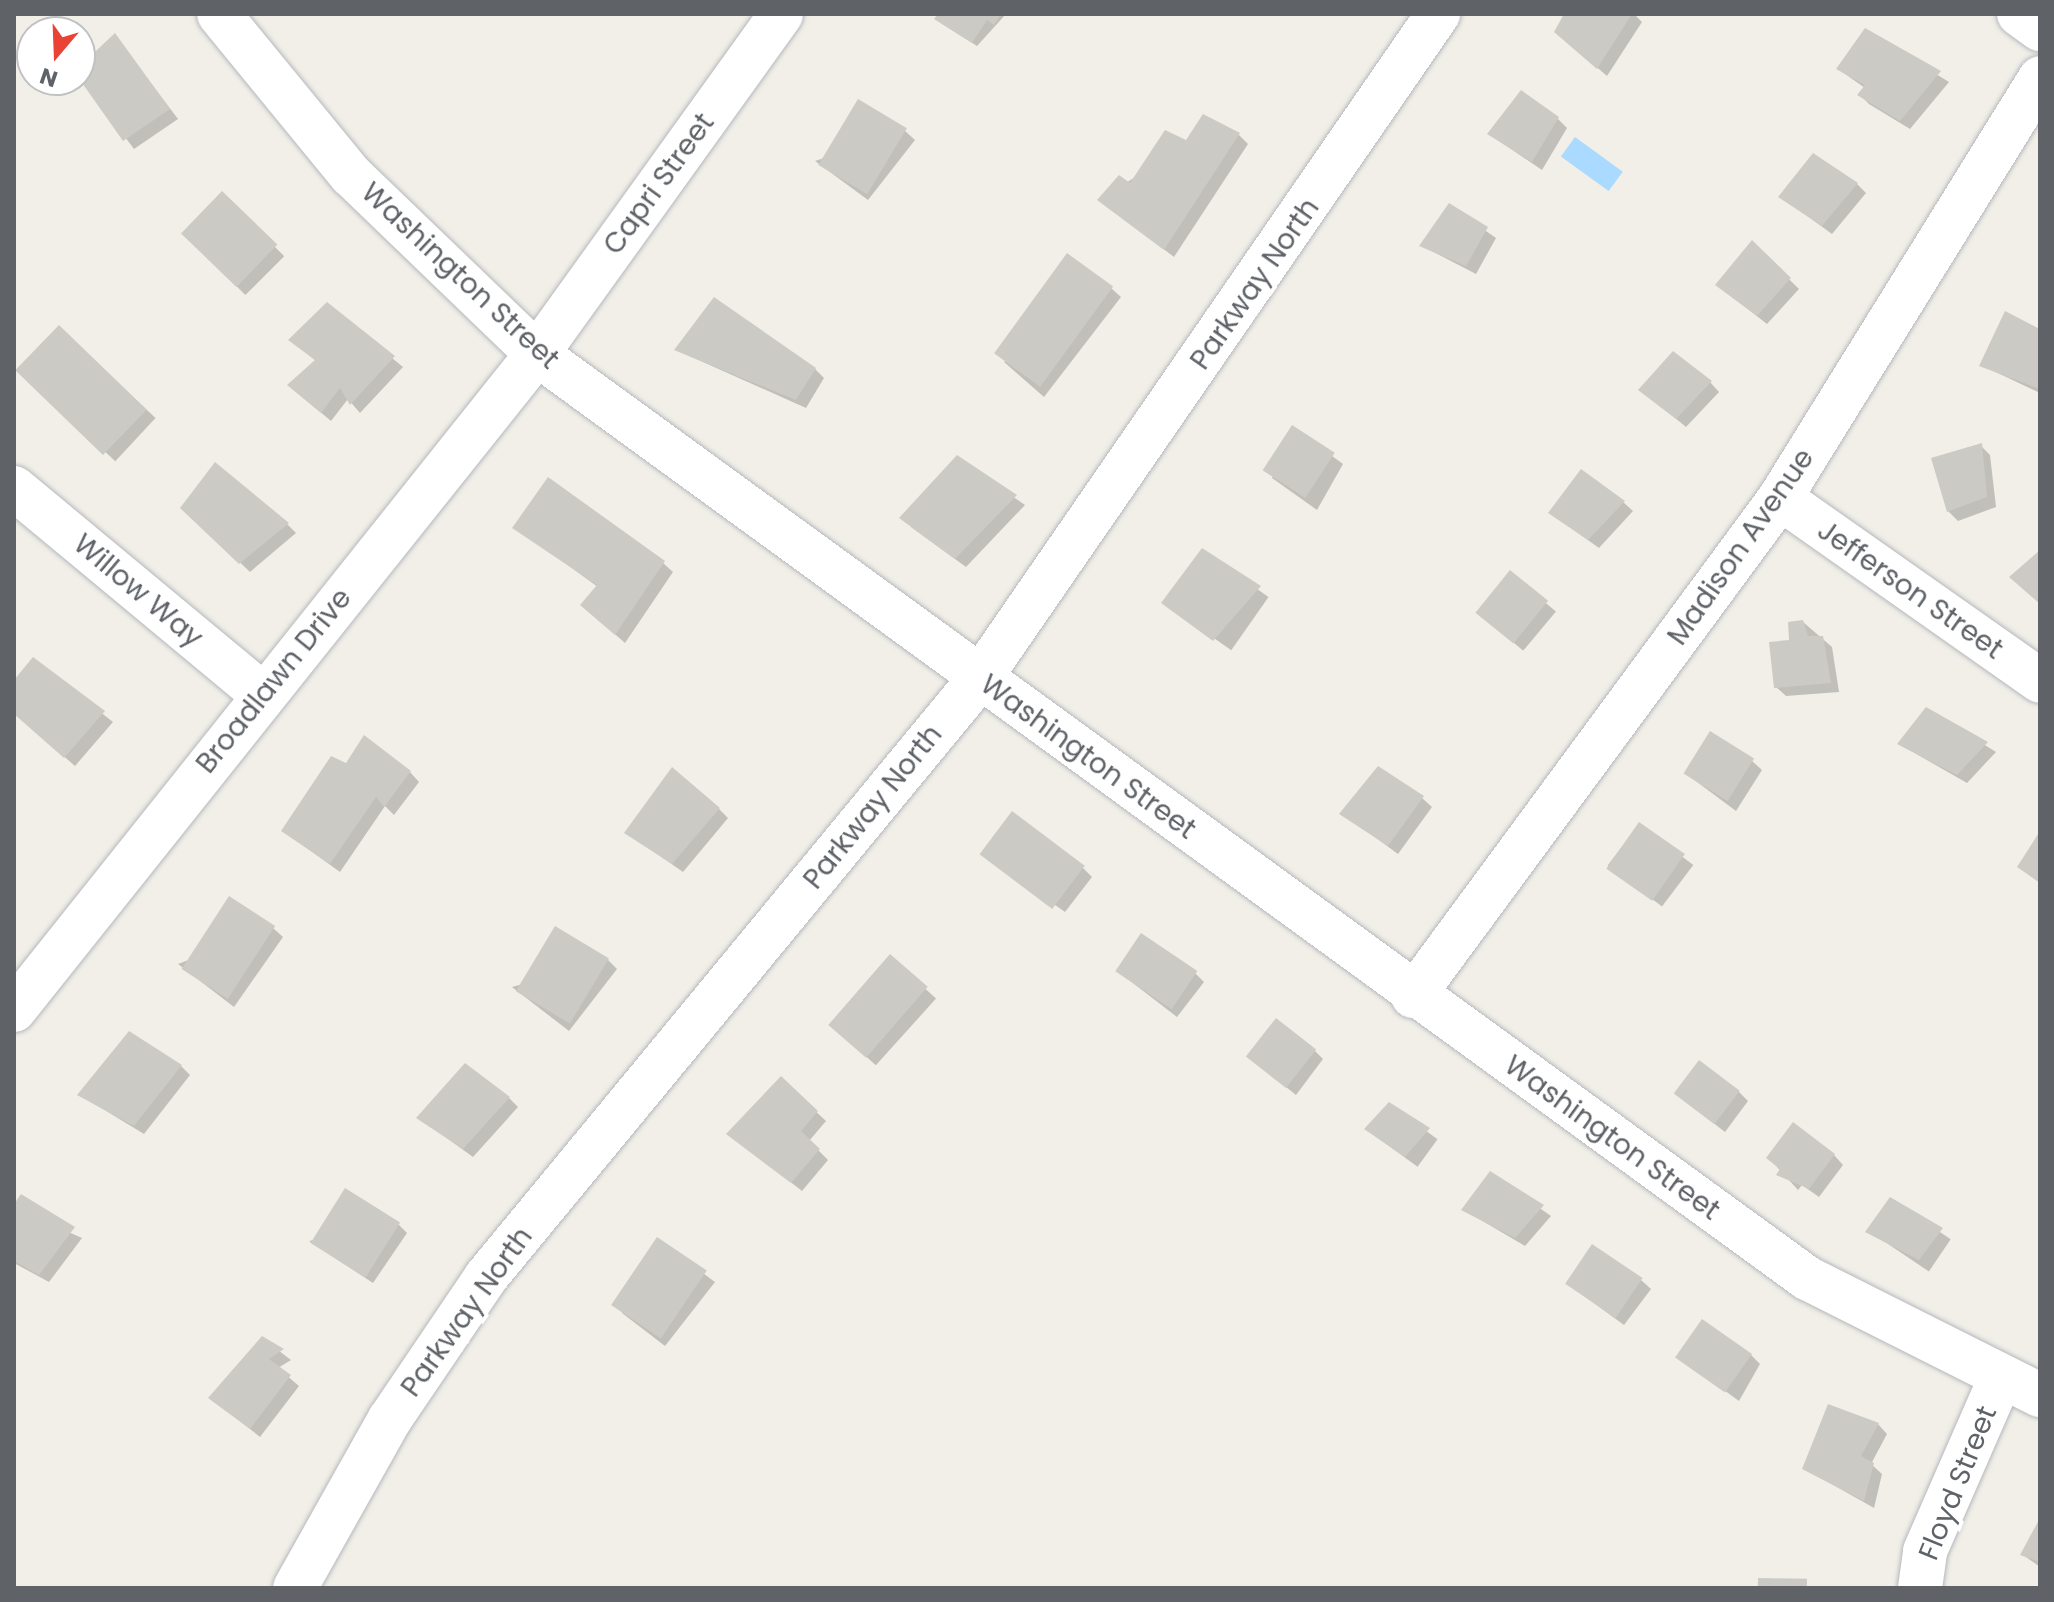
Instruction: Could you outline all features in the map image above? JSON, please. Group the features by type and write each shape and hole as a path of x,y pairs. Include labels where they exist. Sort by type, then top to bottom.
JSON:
{"street":[{"name":"Washington Street","path":"219,14 351,175 537,354 1413,996 1807,1278 2000,1379 2040,1395"},
{"name":"Capri Street","path":"537,354 781,14"},
{"name":"Parkway North","path":"295,1588 390,1419 486,1277 980,678 1438,14"},
{"path":"2019,14 2040,29"},
{"name":"Madison Avenue","path":"1413,996 1780,498 2040,78"},
{"name":"Broadlawn Drive","path":"14,1010 262,694 537,354"},
{"name":"Willow Way","path":"14,488 262,694"},
{"name":"Jefferson Street","path":"1780,498 2040,681"},
{"name":"Floyd Street","path":"1920,1588 1925,1551 2000,1379"}],"water":[{"path":"1575,137 1623,172 1609,191 1561,156"}],"building":[{"path":"938,14 1001,14 994,25 987,20 972,43 934,19"},
{"path":"1564,14 1632,14 1597,69 1554,32"},
{"path":"1865,28 1941,71 1900,121 1857,95 1865,85 1836,69"},
{"path":"115,33 170,109 123,141 91,96 96,96 96,51"},
{"path":"1521,90 1559,117 1532,162 1487,134"},
{"path":"858,99 907,128 867,194 818,165"},
{"path":"1203,114 1240,133 1164,250 1097,200 1119,175 1130,183 1165,130 1186,140"},
{"path":"1813,153 1858,183 1822,226 1778,197"},
{"path":"222,191 277,244 236,287 181,233"},
{"path":"1449,203 1488,227 1466,266 1419,246"},
{"path":"1752,240 1791,278 1757,316 1715,285"},
{"path":"1067,253 1113,287 1040,387 994,353"},
{"path":"714,297 816,368 796,400 674,350"},
{"path":"327,302 395,356 350,405 340,388 321,413 287,385 315,360 288,340"},
{"path":"2005,311 2040,329 2040,389 1979,366"},
{"path":"59,325 147,410 103,455 15,370"},
{"path":"1673,351 1712,381 1676,419 1638,390"},
{"path":"1292,425 1335,453 1305,498 1263,470"},
{"path":"1982,443 1987,497 1947,512 1931,458"},
{"path":"957,455 1017,495 955,559 899,518"},
{"path":"215,462 289,523 239,564 180,508"},
{"path":"1581,469 1625,501 1588,540 1548,513"},
{"path":"548,477 665,561 615,635 580,605 597,585 512,528"},
{"path":"1202,548 1261,586 1213,641 1161,603"},
{"path":"2040,550 2040,604 2009,577"},
{"path":"1510,570 1548,601 1513,644 1475,613"},
{"path":"1803,620 1808,636 1823,636 1831,683 1774,688 1769,642 1789,640 1788,622"},
{"path":"33,657 105,711 64,758 14,714 14,680"},
{"path":"1926,707 1988,742 1957,775 1897,744"},
{"path":"1710,731 1754,759 1728,801 1684,773"},
{"path":"364,735 411,771 384,807 376,797 330,864 281,831 331,756 346,763"},
{"path":"1378,766 1424,796 1388,846 1339,814"},
{"path":"672,767 720,808 672,864 624,833"},
{"path":"1012,811 1085,866 1052,909 980,854"},
{"path":"1639,822 1685,854 1652,901 1606,869"},
{"path":"2040,831 2040,883 2017,867"},
{"path":"229,896 275,926 228,999 182,969"},
{"path":"555,926 609,958 570,1024 516,991"},
{"path":"1141,933 1197,971 1172,1009 1115,971"},
{"path":"890,954 928,987 866,1058 828,1025"},
{"path":"1276,1018 1316,1049 1286,1088 1246,1057"},
{"path":"129,1031 182,1065 134,1126 77,1095"},
{"path":"1699,1060 1740,1091 1714,1124 1674,1094"},
{"path":"465,1063 510,1097 463,1149 416,1118"},
{"path":"781,1076 818,1111 801,1131 820,1149 791,1183 726,1134"},
{"path":"1389,1102 1430,1128 1405,1157 1364,1129"},
{"path":"1793,1122 1835,1154 1809,1189 1776,1175 1780,1169 1766,1158"},
{"path":"1490,1171 1544,1205 1515,1238 1461,1210"},
{"path":"345,1188 400,1222 366,1278 311,1243"},
{"path":"21,1194 75,1227 39,1275 14,1261 14,1204"},
{"path":"1890,1197 1943,1228 1919,1260 1865,1232"},
{"path":"657,1237 707,1271 661,1339 611,1305"},
{"path":"1592,1244 1643,1278 1616,1318 1565,1284"},
{"path":"1702,1319 1752,1354 1725,1392 1675,1358"},
{"path":"262,1336 284,1349 269,1359 291,1375 250,1429 208,1398"},
{"path":"1828,1404 1879,1423 1861,1456 1874,1463 1864,1501 1802,1469"},
{"path":"2040,1518 2040,1562 2020,1555"},
{"path":"1758,1578 1807,1579 1807,1588 1758,1588"}]}
